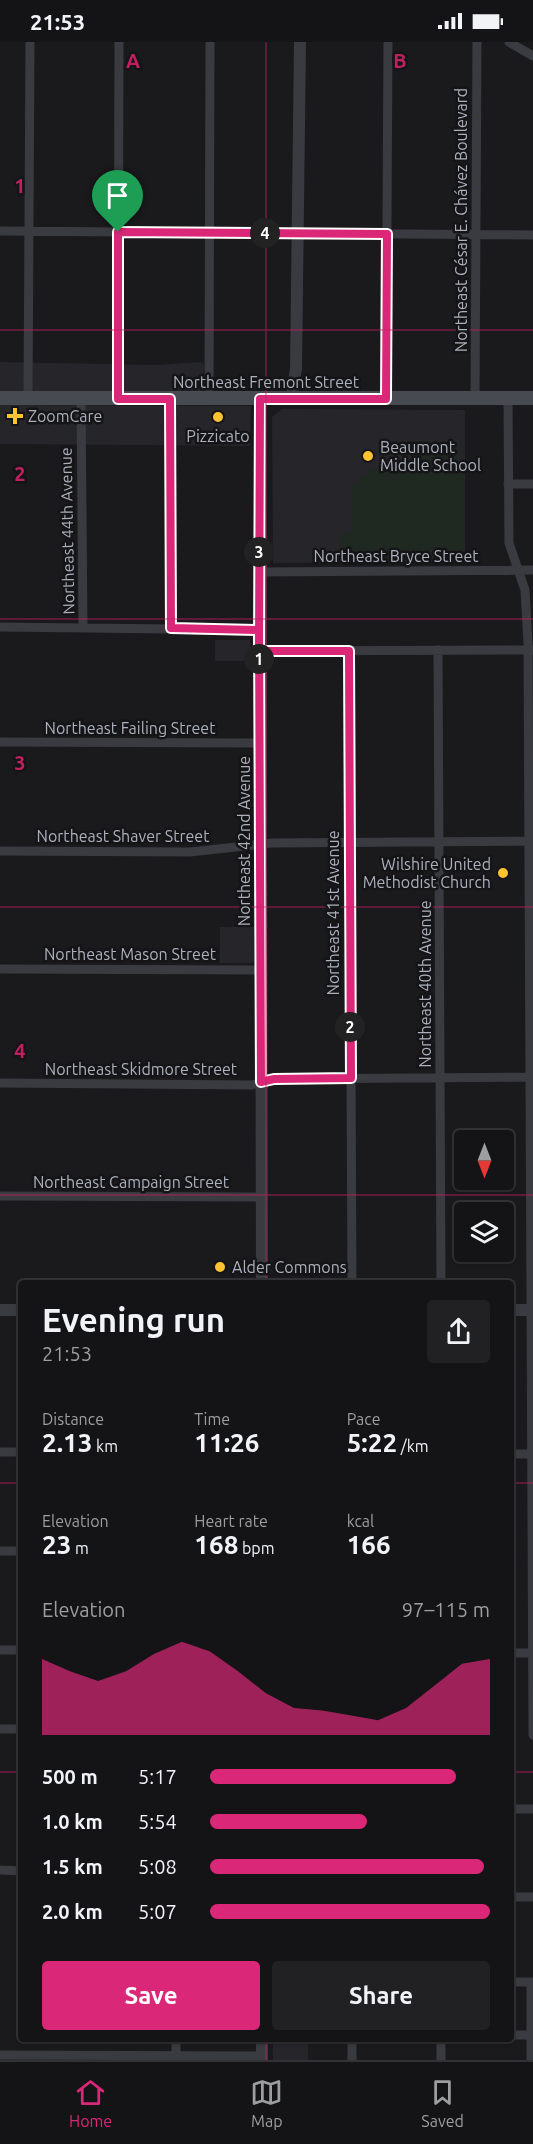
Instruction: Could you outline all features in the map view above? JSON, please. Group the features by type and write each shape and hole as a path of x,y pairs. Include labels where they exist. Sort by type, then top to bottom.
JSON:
{"main road":[{"name":"Northeast Fremont Street","path":"0,398 533,398"}],"street":[{"path":"28,399 30,42"},
{"path":"118,399 119,42"},
{"path":"209,399 210,42"},
{"path":"291,399 296,369 300,42"},
{"path":"386,399 388,42"},
{"name":"Northeast César E. Chávez Boulevard","path":"475,398 477,42"},
{"path":"509,42 533,56"},
{"path":"0,231 533,235"},
{"path":"508,398 509,543 527,600 531,650 533,1735"},
{"name":"Northeast 44th Avenue","path":"81,399 83,628"},
{"path":"170,399 171,628"},
{"name":"Northeast 42nd Avenue","path":"260,399 262,1280"},
{"path":"508,484 533,484"},
{"name":"Northeast Bryce Street","path":"259,572 533,570"},
{"path":"0,627 259,630"},
{"name":"Northeast 40th Avenue","path":"438,650 441,1280"},
{"path":"259,651 531,650"},
{"name":"Northeast 41st Avenue","path":"349,651 352,1280"},
{"name":"Northeast Failing Street","path":"0,742 260,743"},
{"name":"Northeast Shaver Street","path":"0,851 198,852 260,845 350,842 531,841"},
{"name":"Northeast Mason Street","path":"0,969 261,970"},
{"name":"Northeast Skidmore Street","path":"0,1083 252,1085 274,1079 531,1077"},
{"name":"Northeast Campaign Street","path":"0,1196 262,1197"},
{"path":"0,1310 18,1310"},
{"path":"514,1310 532,1310"},
{"path":"0,1452 18,1452"},
{"path":"514,1454 532,1454"},
{"path":"0,1551 18,1551"},
{"path":"0,1650 18,1650"},
{"path":"514,1653 533,1653"},
{"path":"0,1729 18,1729"},
{"path":"514,1809 533,1809"},
{"path":"0,1870 18,1871"},
{"path":"514,1897 533,1897"},
{"path":"514,1982 532,1982 531,2060"},
{"path":"514,2035 532,2035"},
{"path":"176,2042 176,2056"},
{"path":"0,2055 262,2058 262,2042"},
{"path":"352,2042 352,2060"},
{"path":"441,2042 441,2060"}],"shaded area":[{"path":"0,362 158,365 200,362 204,364 203,393 0,395"},
{"path":"0,405 251,406 250,446 0,444"},
{"name":"Beaumont Middle School","path":"282,409 465,410 465,562 273,563 272,417"},
{"path":"416,444 458,444 458,469 464,470 464,562 337,563 340,560 340,533 352,533 352,484 357,484 357,478 367,474 367,470 416,469"},
{"path":"215,640 250,640 250,661 215,661"},
{"path":"220,927 254,927 254,963 220,963"},
{"path":"273,2043 308,2043 308,2060 273,2060"}],"place":[{"name":"ZoomCare","path":"15,416"},
{"name":"Pizzicato","path":"218,417"},
{"name":"Beaumont Middle School","path":"368,456"},
{"name":"Wilshire United Methodist Church","path":"503,873"},
{"name":"Alder Commons","path":"220,1267"}],"route":[{"path":"118,232 118,399 170,399 171,628 231,630 259,630 261,1082 274,1079 351,1078 349,651 259,651 258,470 260,399 386,399 387,234 118,232"}]}
